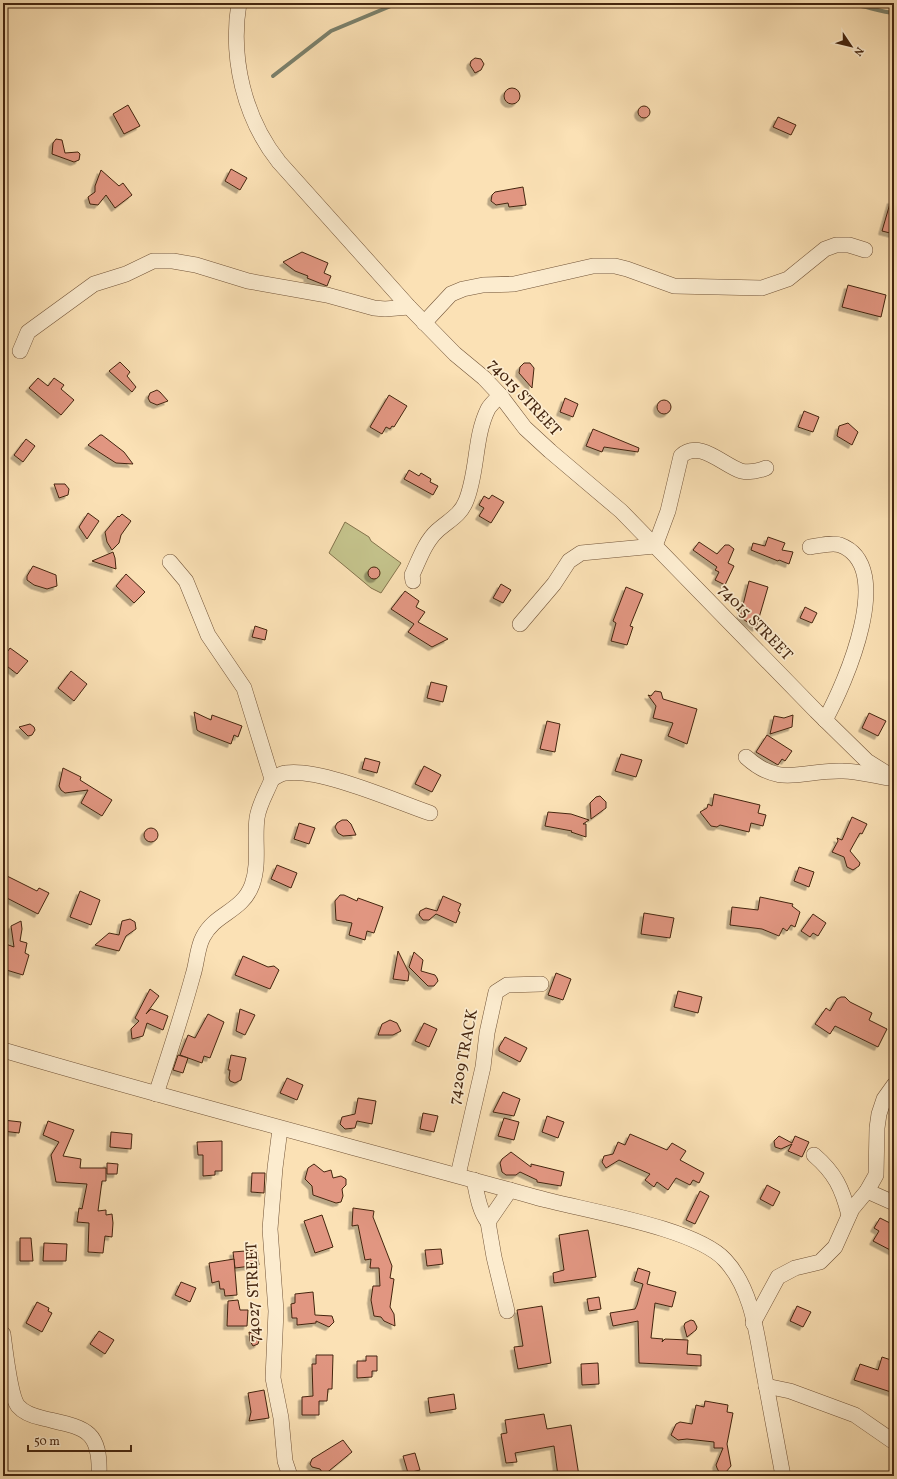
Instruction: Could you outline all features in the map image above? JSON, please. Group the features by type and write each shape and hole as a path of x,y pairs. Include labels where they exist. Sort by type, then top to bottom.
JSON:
{"street":[{"name":"74015 STREET","path":"239,3 238,60 241,84 252,114 270,150 408,307 500,395 525,428 621,511 867,761 894,778"},
{"path":"424,323 451,294 463,289 482,285 514,284 593,266 615,266 674,286 762,288 788,279 825,249 836,245 849,245 865,250"},
{"path":"20,351 28,332 94,284 126,274 153,262 174,261 196,265 248,281 327,295 374,308 408,307"},
{"path":"413,581 412,576 427,543 437,531 460,514 464,506 470,488 481,436 489,408 500,395"},
{"path":"520,624 554,584 569,561 581,553 655,546 668,511 681,456 686,452 692,449 701,451 742,471 750,472 766,468"},
{"path":"810,547 835,544 852,551 858,556 864,565 868,586 868,612 849,672 825,720"},
{"path":"170,562 186,580 208,636 244,688 272,779"},
{"path":"746,757 754,765 766,771 784,776 843,771 894,778"},
{"path":"156,1094 194,973 202,937 217,920 238,906 252,885 256,868 255,832 259,807 272,779 285,773 309,773 364,789 430,814"},
{"name":"74209 TRACK","path":"458,1175 483,1067 487,1034 496,992 507,985 541,984"},
{"path":"3,1050 280,1129 680,1234 709,1247 722,1257 736,1274 748,1301 754,1323 783,1476"},
{"path":"754,1323 778,1277 795,1268 820,1262 830,1255 849,1215 858,1200 868,1191 876,1175 879,1114 884,1099 894,1085"},
{"name":"74027 STREET","path":"280,1129 270,1229 276,1311 272,1378 281,1418 285,1461 290,1476"},
{"path":"814,1155 836,1179 844,1197 849,1215"},
{"path":"474,1180 478,1200 488,1222 494,1256 507,1311"},
{"path":"488,1222 510,1190"},
{"path":"868,1191 894,1203"},
{"path":"3,1334 13,1394 17,1404 32,1415 74,1425 90,1433 98,1449 99,1476"},
{"path":"766,1386 790,1391 855,1414 894,1442"}],"shaded area":[{"path":"345,522 369,537 371,541 401,563 381,593 371,588 329,553"}],"building":[{"path":"475,58 481,59 484,64 481,70 475,73 470,65 471,61"},
{"path":"512,88 518,90 520,96 518,102 512,104 506,102 504,96 506,90"},
{"path":"128,105 140,126 124,134 113,114"},
{"path":"642,106 646,106 650,112 646,118 642,118 638,114 638,110"},
{"path":"778,117 796,125 791,135 773,127"},
{"path":"56,139 62,140 65,153 78,152 80,154 79,160 74,162 52,154 53,143"},
{"path":"231,169 247,178 240,190 225,181"},
{"path":"101,170 119,186 123,183 132,195 115,208 106,195 98,205 90,204 88,197 95,192 95,186"},
{"path":"523,187 526,205 509,207 508,203 496,205 491,201 492,195 495,192"},
{"path":"891,200 894,201 894,234 882,231"},
{"path":"302,252 328,263 324,273 331,276 327,286 307,278 308,276 295,271 283,262"},
{"path":"848,285 886,295 881,317 842,307"},
{"path":"120,362 130,372 127,376 136,387 132,392 109,371"},
{"path":"524,363 530,363 534,368 532,388 519,373 520,367"},
{"path":"38,378 48,386 54,378 64,385 61,389 74,400 61,415 29,388"},
{"path":"157,390 168,401 157,405 150,402 148,398 150,393"},
{"path":"389,395 407,406 394,427 392,426 390,429 386,427 382,434 370,427"},
{"path":"565,398 578,404 573,417 560,412"},
{"path":"664,400 669,402 671,407 669,412 664,414 659,412 657,407 659,402"},
{"path":"804,411 819,417 813,432 798,427"},
{"path":"848,423 858,432 852,445 837,436 839,426"},
{"path":"593,429 639,448 638,452 604,447 602,452 586,446"},
{"path":"100,435 124,452 133,464 116,463 88,445"},
{"path":"26,439 35,446 23,462 14,455"},
{"path":"409,470 419,476 421,473 431,479 430,482 438,486 433,495 404,479"},
{"path":"54,484 65,484 69,489 68,495 59,498"},
{"path":"492,495 504,502 491,523 479,516 484,508 479,505 484,496 489,499"},
{"path":"88,513 99,521 87,539 79,527"},
{"path":"122,514 131,521 121,535 119,543 112,550 107,542 105,532 118,516 119,517"},
{"path":"768,537 785,543 782,550 793,552 789,564 751,550 753,543 765,546"},
{"path":"699,542 717,554 725,545 729,545 734,549 728,563 734,566 725,585 715,580 719,572 715,570 717,567 693,550"},
{"path":"113,552 116,569 92,561"},
{"path":"33,566 56,575 57,586 47,589 34,585 27,580 27,576"},
{"path":"374,567 378,569 380,573 378,577 374,579 370,577 368,573 370,569"},
{"path":"126,574 145,592 134,603 116,586"},
{"path":"749,581 768,587 756,628 740,617"},
{"path":"501,584 511,590 503,603 493,598"},
{"path":"626,587 643,594 630,626 633,627 627,645 611,641 616,623 613,621"},
{"path":"405,591 419,601 416,607 425,612 418,622 448,639 432,647 408,632 414,624 391,609"},
{"path":"805,607 817,613 812,623 800,618"},
{"path":"255,626 267,630 265,640 252,637"},
{"path":"3,648 8,651 10,648 28,661 17,674 3,663"},
{"path":"71,671 87,684 74,701 58,688"},
{"path":"431,682 447,686 443,702 427,698"},
{"path":"655,691 661,692 663,699 697,709 687,744 668,736 673,723 653,718 656,706 648,695 651,696"},
{"path":"194,712 211,720 212,715 242,726 238,737 234,735 231,744 200,732 197,730"},
{"path":"869,713 886,721 878,736 862,728"},
{"path":"793,715 792,727 770,734 774,716 784,718"},
{"path":"547,721 560,724 555,752 540,749"},
{"path":"30,724 35,730 32,735 28,736 19,727"},
{"path":"767,735 792,751 785,761 782,759 778,765 756,752"},
{"path":"621,754 642,760 636,777 615,771"},
{"path":"365,758 380,762 377,773 362,769"},
{"path":"424,766 441,775 432,792 415,784"},
{"path":"63,768 81,777 80,780 112,800 102,816 81,803 88,790 65,793 61,790 59,786"},
{"path":"714,794 760,805 758,813 766,815 763,826 751,823 749,832 720,825 717,827 711,826 700,812 707,808 708,804 712,806"},
{"path":"600,796 606,802 606,808 591,819 590,803 596,797"},
{"path":"548,812 571,814 589,820 583,824 586,824 586,837 571,832 572,831 545,826"},
{"path":"852,817 867,824 850,851 860,863 859,866 853,870 847,867 844,857 832,852 838,841 837,838 842,840"},
{"path":"342,820 347,820 351,824 356,835 343,836 338,833 335,827 337,823"},
{"path":"299,823 315,828 309,844 294,839"},
{"path":"148,828 154,828 158,832 158,838 154,842 148,842 144,838 144,832"},
{"path":"277,865 297,873 291,888 271,879"},
{"path":"799,867 814,872 809,887 794,881"},
{"path":"7,876 37,891 39,888 49,893 38,914 3,896 3,885"},
{"path":"80,891 100,900 91,925 70,917"},
{"path":"340,895 344,895 357,901 358,898 383,907 374,933 367,931 365,940 349,935 352,923 336,920 335,901"},
{"path":"443,896 461,904 456,923 436,914 429,920 423,920 419,915 420,911 426,908 437,911"},
{"path":"760,897 793,904 792,906 800,912 795,927 791,925 787,931 783,928 779,936 762,929 730,925 732,907 758,910"},
{"path":"644,913 674,918 670,938 641,934"},
{"path":"813,914 826,923 818,936 813,933 810,937 801,931"},
{"path":"130,919 135,922 136,929 126,936 119,951 95,945 109,933 119,935 122,921"},
{"path":"21,921 22,929 20,941 27,943 25,953 29,955 23,975 3,969 3,943 14,947 11,926"},
{"path":"398,951 409,973 408,981 393,979"},
{"path":"414,952 423,960 421,971 435,975 437,978 438,981 434,986 428,986 409,967"},
{"path":"243,956 268,967 274,966 279,970 270,989 235,975"},
{"path":"556,973 571,979 563,1000 548,995"},
{"path":"150,989 159,996 146,1014 151,1009 168,1016 163,1030 147,1023 143,1036 132,1039 131,1029 139,1021 135,1018"},
{"path":"678,991 702,997 698,1013 674,1007"},
{"path":"845,997 850,1002 872,1013 869,1020 887,1029 878,1047 835,1026 830,1034 815,1024 826,1008 830,1011 837,999"},
{"path":"240,1009 255,1015 245,1035 236,1031"},
{"path":"208,1014 224,1022 210,1058 204,1056 202,1063 180,1055 188,1035 195,1038"},
{"path":"390,1020 397,1023 401,1031 393,1035 378,1035 382,1024"},
{"path":"424,1023 437,1029 429,1047 415,1041"},
{"path":"505,1037 527,1048 520,1062 499,1051 499,1047"},
{"path":"178,1055 188,1058 183,1073 173,1070"},
{"path":"231,1055 246,1058 241,1080 235,1083 230,1081 229,1078 230,1070 228,1070"},
{"path":"287,1078 303,1085 297,1100 280,1093"},
{"path":"503,1092 520,1099 514,1116 493,1112"},
{"path":"358,1098 376,1101 372,1124 357,1121 355,1128 345,1129 340,1124 342,1117 355,1114"},
{"path":"423,1113 438,1116 434,1132 420,1129"},
{"path":"547,1116 564,1122 558,1138 542,1132"},
{"path":"504,1118 519,1122 514,1140 498,1136"},
{"path":"3,1120 21,1122 19,1133 3,1131"},
{"path":"48,1121 74,1130 63,1156 81,1159 80,1168 106,1168 106,1181 102,1181 98,1211 106,1210 106,1215 112,1214 113,1223 112,1237 105,1236 103,1253 88,1252 89,1223 77,1222 79,1208 82,1209 87,1184 56,1182 51,1155 59,1142 43,1135"},
{"path":"111,1132 132,1134 131,1149 110,1147"},
{"path":"630,1134 667,1150 672,1143 686,1151 680,1160 704,1173 699,1183 693,1180 690,1185 676,1178 668,1190 657,1182 654,1187 645,1180 650,1174 619,1160 606,1168 602,1162 604,1156 613,1154 618,1142 625,1145"},
{"path":"779,1136 792,1143 795,1136 809,1142 802,1157 788,1151 792,1144 781,1149 775,1147 774,1141"},
{"path":"222,1141 222,1171 215,1171 215,1175 203,1176 203,1155 198,1155 197,1142"},
{"path":"511,1152 531,1167 531,1164 564,1172 561,1186 537,1182 537,1180 520,1172 516,1175 506,1175 502,1172 500,1163 502,1159"},
{"path":"107,1163 118,1164 117,1174 107,1174"},
{"path":"314,1164 324,1172 331,1170 333,1178 341,1176 346,1179 346,1185 342,1189 343,1196 341,1202 336,1203 313,1195 312,1186 305,1179 308,1168"},
{"path":"252,1173 265,1173 264,1193 251,1192"},
{"path":"767,1185 780,1192 773,1206 760,1199"},
{"path":"700,1191 709,1196 695,1224 686,1220"},
{"path":"353,1208 374,1211 373,1217 392,1266 390,1278 394,1279 390,1307 394,1314 395,1326 384,1321 381,1317 374,1316 371,1300 373,1286 380,1286 379,1268 370,1268 371,1259 365,1260 358,1225 352,1226"},
{"path":"322,1215 333,1247 315,1253 304,1221"},
{"path":"880,1218 894,1225 894,1252 873,1241 879,1231 874,1228"},
{"path":"588,1230 596,1277 554,1283 553,1273 564,1270 559,1235"},
{"path":"20,1238 31,1238 33,1261 20,1261"},
{"path":"44,1243 67,1244 66,1261 43,1261"},
{"path":"441,1249 443,1264 427,1266 425,1250"},
{"path":"257,1250 259,1265 235,1268 233,1252"},
{"path":"234,1259 237,1295 225,1296 224,1289 220,1289 219,1281 212,1283 209,1263"},
{"path":"638,1268 650,1272 647,1284 676,1292 672,1307 655,1303 651,1338 663,1339 662,1342 665,1339 688,1340 687,1354 701,1355 701,1366 639,1363 638,1321 613,1326 610,1313 635,1309 637,1305 643,1284 634,1281"},
{"path":"181,1282 196,1288 190,1302 175,1295"},
{"path":"313,1292 315,1315 332,1316 334,1322 329,1327 316,1321 316,1323 297,1325 297,1318 292,1318 291,1304 295,1303 295,1294"},
{"path":"599,1297 601,1309 589,1311 587,1299"},
{"path":"238,1300 240,1310 248,1310 247,1326 227,1326 228,1301"},
{"path":"37,1302 49,1308 48,1311 52,1313 42,1332 26,1323"},
{"path":"542,1306 551,1363 518,1369 514,1347 523,1346 517,1310"},
{"path":"797,1306 811,1312 803,1327 790,1321"},
{"path":"691,1320 694,1321 697,1327 696,1330 687,1337 684,1326 685,1323"},
{"path":"99,1331 114,1340 105,1354 90,1344"},
{"path":"249,1332 260,1337 258,1344 253,1346 250,1341"},
{"path":"316,1355 333,1355 332,1389 328,1389 327,1401 319,1401 319,1415 302,1415 302,1397 313,1396 312,1364 316,1364"},
{"path":"366,1356 377,1356 377,1371 372,1371 372,1377 357,1378 357,1361 366,1361"},
{"path":"882,1357 894,1361 894,1393 854,1380 860,1364 878,1370"},
{"path":"598,1363 599,1384 582,1385 581,1364"},
{"path":"264,1390 269,1418 249,1421 251,1412 248,1393"},
{"path":"454,1394 456,1409 430,1413 428,1398"},
{"path":"705,1401 728,1405 727,1412 733,1413 727,1444 731,1466 726,1472 719,1472 716,1465 723,1448 714,1448 714,1442 687,1439 678,1440 671,1435 676,1424 680,1422 692,1424 696,1405 704,1407"},
{"path":"544,1414 547,1429 571,1425 579,1476 558,1476 554,1446 515,1453 517,1462 506,1463 501,1434 507,1433 505,1420"},
{"path":"343,1440 352,1452 324,1475 320,1469 312,1467 310,1464 312,1459"},
{"path":"415,1453 420,1470 408,1473 403,1456"}],"waterway":[{"path":"273,76 331,31 398,3"},
{"path":"807,3 820,5 861,6 894,13"}]}
